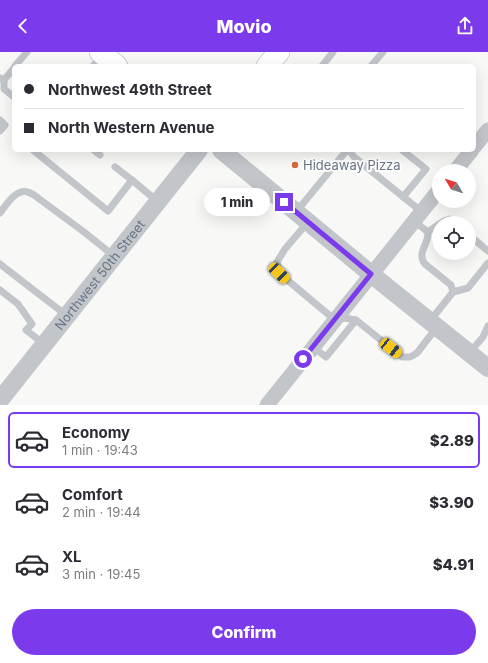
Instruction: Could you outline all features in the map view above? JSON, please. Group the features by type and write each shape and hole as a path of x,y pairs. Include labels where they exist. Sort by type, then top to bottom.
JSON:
{"main road":[{"path":"269,64 279,52"}],"street":[{"path":"476,145 488,130"},
{"name":"Northwest 50th Street","path":"0,400 197,152"},
{"path":"223,152 488,368"},
{"path":"461,164 470,152"},
{"path":"267,405 432,199"}],"lane":[{"path":"17,64 27,52"},
{"path":"324,64 333,52"},
{"path":"373,64 382,52"},
{"path":"12,70 2,79 4,89 12,95"},
{"path":"0,120 5,125 0,131"},
{"path":"36,152 108,210 132,180"},
{"path":"347,152 302,217 277,262 279,273 335,320 345,318 356,320 402,357 410,358 417,353 453,292 468,288 488,263"},
{"path":"350,152 403,197 418,216 428,232 428,236 421,254 422,260 451,286 453,292"},
{"path":"403,197 426,170 404,152"},
{"path":"115,167 158,202"},
{"path":"0,213 12,197 18,193 26,191 34,195 114,256"},
{"path":"428,232 432,229"},
{"path":"476,241 488,251"},
{"path":"0,264 67,316"},
{"path":"0,290 18,304 32,324 26,330 44,344"},
{"path":"312,347 326,357 356,320"},
{"path":"469,353 483,337 488,326"}],"place":[{"name":"Hideaway Pizza","path":"295,165"}],"route":[{"path":"284,202 371,274 303,359"}]}
